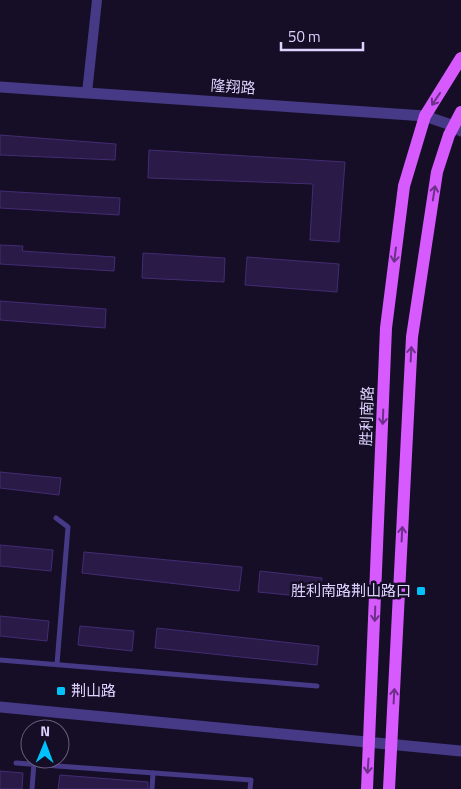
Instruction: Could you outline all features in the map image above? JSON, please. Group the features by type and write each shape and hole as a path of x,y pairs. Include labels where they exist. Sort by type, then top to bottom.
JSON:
{"main road":[{"name":"胜利南路","path":"367,789 386,328 404,186 425,116 461,58"},
{"path":"390,789 412,337 437,172 457,129 461,112"}],"street":[{"path":"87,92 97,0"},
{"name":"隆翔路","path":"0,87 425,116 457,129"},
{"path":"0,708 461,751"}],"lane":[{"path":"56,518 68,527 57,664"},
{"path":"0,660 317,686"},
{"path":"70,766 251,780 250,789"},
{"path":"32,789 34,769"},
{"path":"152,789 153,773"}],"building":[{"path":"0,135 116,144 115,160 0,155"},
{"path":"149,150 345,162 339,242 310,240 313,184 148,178"},
{"path":"0,191 120,198 119,215 0,208"},
{"path":"0,245 23,246 22,251 115,257 114,271 0,264"},
{"path":"143,253 225,258 224,282 142,278"},
{"path":"247,257 339,264 337,292 245,285"},
{"path":"0,301 106,309 105,328 0,320"},
{"path":"0,472 61,478 59,495 0,488"},
{"path":"0,545 53,550 51,571 0,566"},
{"path":"84,552 242,567 239,591 82,573"},
{"path":"260,571 322,578 320,598 258,592"},
{"path":"0,616 49,621 47,641 0,636"},
{"path":"80,626 134,631 132,651 78,645"},
{"path":"157,628 319,646 317,665 155,648"},
{"path":"0,771 23,773 22,789 0,789"},
{"path":"60,775 148,782 148,789 58,789"}],"place":[{"name":"胜利南路荆山路口","path":"421,591"},
{"name":"荆山路","path":"61,691"}]}
